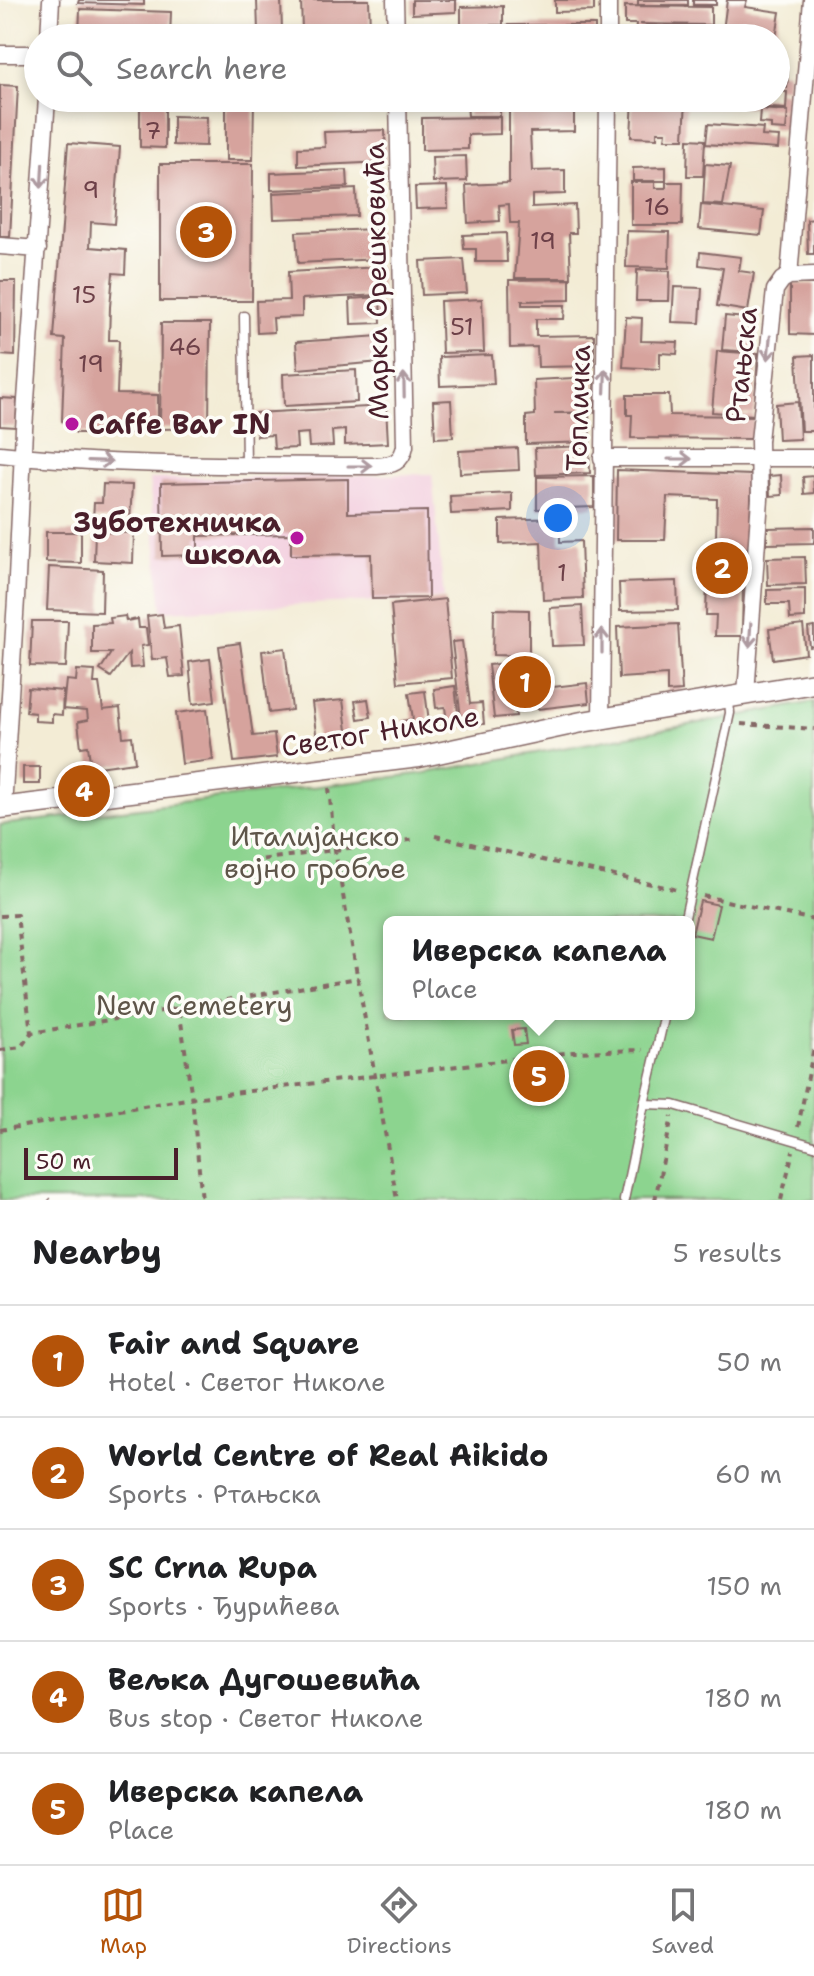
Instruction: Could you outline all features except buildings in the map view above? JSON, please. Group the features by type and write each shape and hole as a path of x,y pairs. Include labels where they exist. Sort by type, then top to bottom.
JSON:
{"street":[{"path":"50,24 51,0"},
{"path":"395,0 396,24"},
{"path":"608,0 608,24"},
{"name":"Ртањска","path":"737,695 760,499 759,441 775,290 789,276 812,0"},
{"path":"0,54 24,54"},
{"path":"1,808 46,112"},
{"name":"Марка Орешковића","path":"246,465 377,466 391,465 403,454 398,112"},
{"name":"Топличка","path":"601,719 608,112"},
{"path":"0,246 38,249"},
{"path":"789,276 814,275"},
{"path":"0,454 246,465"},
{"path":"602,458 814,458"},
{"name":"Светог Николе","path":"1,808 419,757 601,719 814,683"}],"lane":[{"path":"244,316 246,465"},
{"path":"685,916 727,723 737,695"},
{"path":"624,1200 664,1020"},
{"path":"644,1104 674,1105 795,1143 814,1146"}],"path":[{"path":"727,723 814,729"},
{"path":"327,770 335,850 397,1200"},
{"path":"435,836 814,920"},
{"path":"251,861 417,839"},
{"path":"0,916 17,915 31,1033 21,1047 0,1050"},
{"path":"31,1033 358,978"},
{"path":"179,1008 202,1200"},
{"path":"781,1200 814,1047"},
{"path":"0,1130 192,1098 573,1052 657,1050"},
{"path":"655,1200 674,1105"}],"shaded area":[{"name":"Зуботехничка школа","path":"432,474 444,598 162,611 149,479"}],"green space":[{"name":"New Cemetery","path":"814,702 814,1200 0,1200 0,825 426,773"}],"place":[{"name":"SC Crna Rupa","path":"206,232"},
{"name":"Caffe Bar IN","path":"72,424"},
{"name":"Зуботехничка школа","path":"297,538"},
{"name":"World Centre of Real Aikido","path":"722,568"},
{"name":"Fair and Square","path":"525,682"},
{"name":"Вељка Дугошевића","path":"84,791"},
{"name":"Иверска капела","path":"539,1076"}],"park label":[{"name":"Италијанско војно гробље","path":"315,852"}]}
